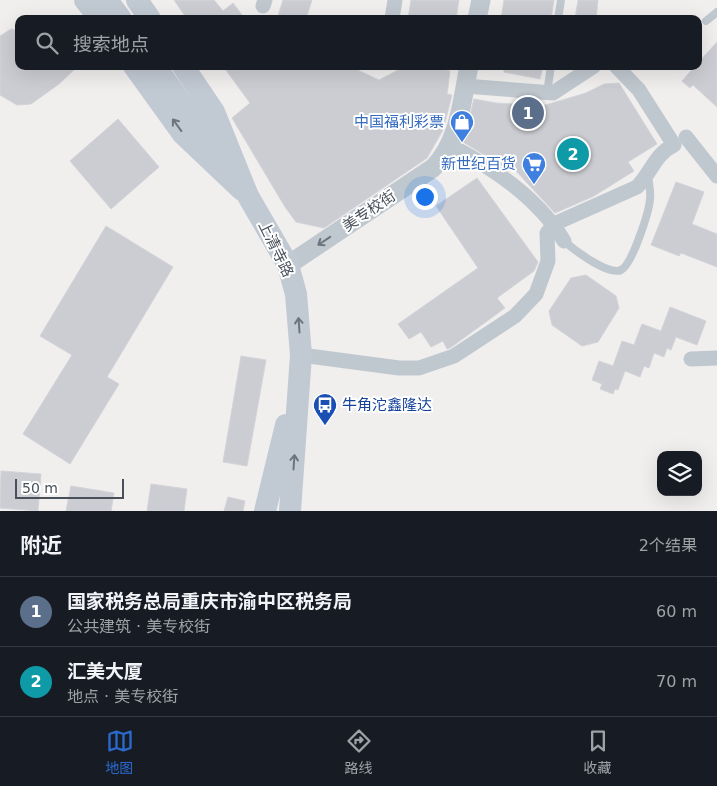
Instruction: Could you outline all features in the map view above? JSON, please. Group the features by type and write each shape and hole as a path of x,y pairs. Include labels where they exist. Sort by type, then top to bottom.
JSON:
{"main road":[{"path":"85,0 97,15"},
{"path":"107,0 118,15"},
{"path":"137,0 147,15"},
{"path":"137,70 183,134 248,196"},
{"path":"158,70 248,196"},
{"name":"上清寺路","path":"186,70 214,112 248,196 288,265 296,294 300,364 290,511"},
{"path":"266,507 300,364"}],"street":[{"path":"393,15 395,0"},
{"path":"478,15 481,0"},
{"name":"美专校街","path":"288,265 433,168 441,160 449,146 467,70"},
{"path":"465,86 553,93 588,70"},
{"path":"300,364 409,368 436,364 454,356 515,316 536,294 548,261 547,233 554,224 637,188 648,176 655,161 665,150 674,145 639,90 620,70"},
{"path":"686,137 717,176"},
{"path":"449,146 499,174 554,224 564,241"},
{"path":"690,360 717,358"}],"lane":[{"path":"559,15 561,0"},
{"path":"706,21 717,12"},
{"path":"547,93 550,70"},
{"path":"564,241 576,253 613,271 621,270 628,263 650,204 648,176"}],"building":[{"path":"174,0 214,0 223,11 233,3 242,15 184,15"},
{"path":"283,0 312,0 307,15 278,15"},
{"path":"411,0 459,0 457,15 409,15"},
{"path":"504,0 554,0 552,15 502,15"},
{"path":"578,0 598,0 596,15 576,15"},
{"path":"11,29 15,30 15,70 74,70 59,84 31,104 17,105 0,95 0,36"},
{"path":"717,42 717,107 693,85 690,88 682,81 692,70 702,70 702,59"},
{"path":"226,70 358,70 379,80 398,70 450,71 447,94 452,95 443,130 427,158 324,228 296,222 285,207 232,118 250,103"},
{"path":"504,70 542,70 540,79 504,72"},
{"path":"619,83 657,144 628,162 634,171 594,196 555,213 517,172 506,168 463,142 474,99 496,103 542,106 586,93 604,84"},
{"path":"118,119 159,167 111,209 70,161"},
{"path":"477,178 538,262 534,271 497,298 505,308 450,348 447,349 443,341 431,347 421,332 409,339 398,324 478,268 436,206"},
{"path":"676,182 704,192 692,224 717,234 717,267 681,253 679,256 651,245"},
{"path":"106,226 173,267 107,377 119,384 70,464 23,434 72,355 40,336"},
{"path":"586,275 616,296 619,308 598,342 582,346 552,325 549,311 571,278"},
{"path":"670,307 706,321 697,345 676,337 671,350 667,348 664,357 654,353 649,368 644,366 640,377 625,371 618,390 615,389 613,394 600,389 602,384 592,380 599,361 613,366 622,341 634,345 642,324 661,331"},
{"path":"241,356 266,360 247,466 223,462"},
{"path":"1,471 41,474 38,511 0,508"},
{"path":"151,484 187,489 184,511 147,511"},
{"path":"71,486 114,493 111,511 66,511"},
{"path":"228,497 245,501 243,511 224,511"}],"place":[{"name":"国家税务总局重庆市渝中区税务局","path":"528,113"},
{"name":"中国福利彩票","path":"462,143"},
{"name":"汇美大厦","path":"573,154"},
{"name":"新世纪百货","path":"534,185"},
{"name":"牛角沱鑫隆达","path":"325,426"}]}
